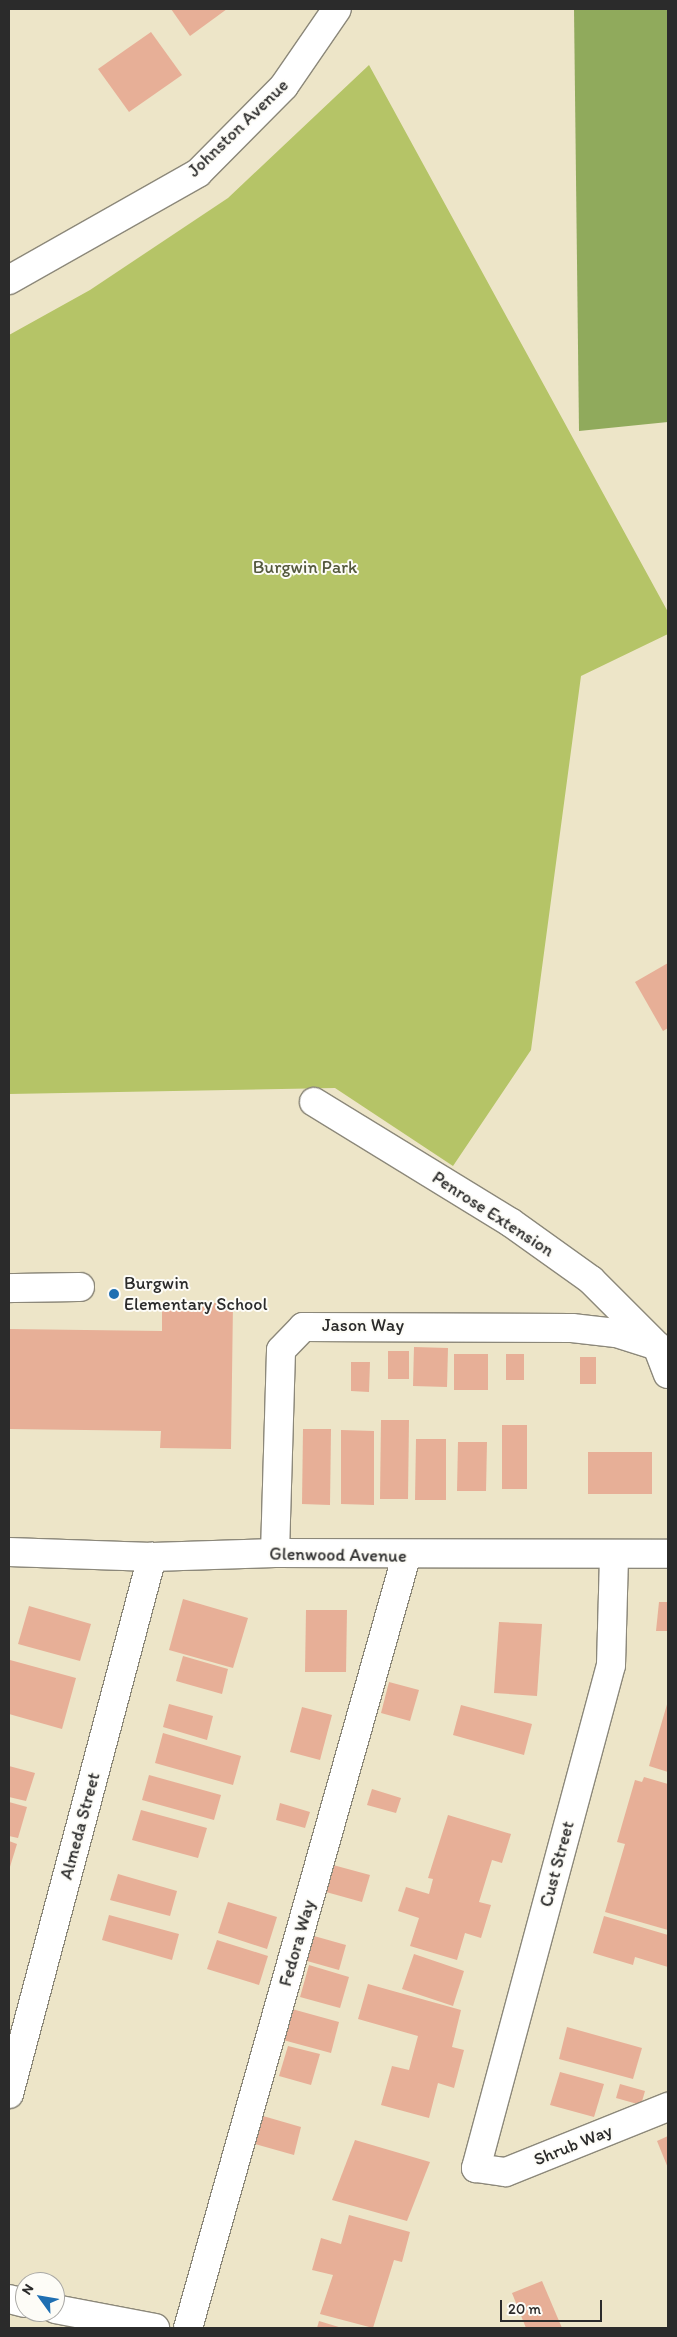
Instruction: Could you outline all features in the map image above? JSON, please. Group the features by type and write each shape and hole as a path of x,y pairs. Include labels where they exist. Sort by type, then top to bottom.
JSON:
{"street":[{"name":"Johnston Avenue","path":"9,280 198,173 284,86 337,9"},
{"name":"Penrose Extension","path":"314,1102 510,1222 591,1280 657,1346"},
{"path":"9,1288 80,1287"},
{"name":"Jason Way","path":"275,1553 281,1350 303,1327 572,1328 616,1333 657,1346"},
{"path":"657,1346 668,1374"},
{"name":"Glenwood Avenue","path":"9,1552 152,1557 275,1553 406,1557 614,1557 668,1554"},
{"name":"Almeda Street","path":"9,2094 152,1557"},
{"name":"Fedora Way","path":"188,2328 406,1557"},
{"name":"Cust Street","path":"476,2168 611,1665 614,1557"},
{"name":"Shrub Way","path":"476,2168 506,2172 668,2108"},
{"path":"65,2310 155,2328"}],"green space":[{"path":"574,9 668,9 668,422 579,431"},
{"name":"Burgwin Park","path":"369,65 668,612 668,634 581,676 531,1050 453,1166 335,1088 9,1094 9,335 90,290 228,198"}],"building":[{"path":"171,9 227,9 190,36"},
{"path":"151,32 182,75 129,112 98,69"},
{"path":"668,963 668,1028 663,1031 635,982"},
{"path":"162,1303 233,1303 231,1449 160,1448 161,1431 9,1429 9,1329 162,1331"},
{"path":"414,1347 448,1348 447,1387 413,1386"},
{"path":"388,1351 409,1351 409,1379 388,1379"},
{"path":"454,1354 488,1354 488,1390 454,1390"},
{"path":"506,1354 524,1354 524,1380 506,1380"},
{"path":"580,1357 596,1357 596,1384 580,1384"},
{"path":"351,1362 370,1362 369,1392 351,1391"},
{"path":"381,1420 409,1420 408,1499 380,1499"},
{"path":"502,1425 527,1425 527,1489 502,1489"},
{"path":"303,1429 331,1429 330,1505 302,1504"},
{"path":"341,1430 374,1431 374,1505 341,1504"},
{"path":"416,1439 446,1439 446,1500 415,1500"},
{"path":"458,1442 487,1442 486,1491 457,1491"},
{"path":"588,1452 652,1452 652,1494 588,1494"},
{"path":"183,1599 248,1618 233,1668 169,1650"},
{"path":"659,1602 668,1602 668,1631 656,1631"},
{"path":"29,1606 91,1624 80,1661 18,1644"},
{"path":"306,1610 347,1610 346,1672 305,1672"},
{"path":"499,1622 542,1624 537,1696 494,1693"},
{"path":"183,1656 228,1669 222,1694 176,1681"},
{"path":"10,1660 76,1678 62,1729 9,1714"},
{"path":"389,1682 419,1690 410,1721 381,1713"},
{"path":"668,1701 668,1772 649,1766"},
{"path":"169,1704 213,1716 207,1740 163,1727"},
{"path":"461,1705 532,1724 524,1755 453,1735"},
{"path":"302,1707 332,1715 320,1760 290,1752"},
{"path":"163,1733 241,1756 233,1785 155,1763"},
{"path":"9,1766 35,1773 26,1801 9,1797"},
{"path":"149,1775 221,1795 214,1820 142,1800"},
{"path":"644,1777 668,1784 668,1930 605,1912 625,1844 617,1842 635,1780 642,1782"},
{"path":"372,1789 401,1798 396,1813 367,1805"},
{"path":"9,1802 27,1807 18,1838 9,1836"},
{"path":"280,1803 310,1812 305,1828 276,1820"},
{"path":"141,1810 207,1828 198,1858 132,1840"},
{"path":"448,1815 511,1834 502,1863 492,1860 479,1902 491,1905 481,1938 465,1933 457,1960 410,1946 419,1918 398,1911 406,1887 429,1894 433,1879 428,1878"},
{"path":"9,1841 17,1844 9,1870"},
{"path":"333,1865 370,1875 362,1902 326,1892"},
{"path":"118,1874 177,1891 170,1916 110,1900"},
{"path":"228,1902 277,1917 267,1949 218,1933"},
{"path":"109,1915 179,1934 172,1960 102,1940"},
{"path":"604,1916 668,1935 668,1967 635,1957 633,1965 593,1953"},
{"path":"314,1936 346,1945 339,1970 307,1961"},
{"path":"217,1940 268,1956 259,1985 207,1969"},
{"path":"414,1954 464,1971 453,2006 402,1989"},
{"path":"309,1965 349,1977 340,2008 300,1997"},
{"path":"368,1984 461,2010 452,2047 464,2050 454,2088 438,2083 429,2118 381,2105 392,2066 409,2070 418,2036 358,2019"},
{"path":"292,2009 339,2022 331,2053 283,2040"},
{"path":"567,2027 642,2048 633,2079 559,2059"},
{"path":"288,2046 320,2054 311,2085 279,2076"},
{"path":"560,2072 604,2084 594,2117 550,2105"},
{"path":"620,2084 645,2091 641,2105 616,2098"},
{"path":"263,2116 301,2127 294,2155 255,2144"},
{"path":"668,2136 668,2168 657,2141"},
{"path":"355,2140 430,2162 407,2221 332,2200"},
{"path":"349,2215 410,2232 402,2262 394,2260 373,2328 320,2314 333,2275 312,2270 321,2238 341,2244"},
{"path":"542,2281 562,2328 526,2328 512,2293"},
{"path":"319,2321 342,2328 317,2328"}],"place":[{"name":"Burgwin Elementary School","path":"114,1294"}]}
